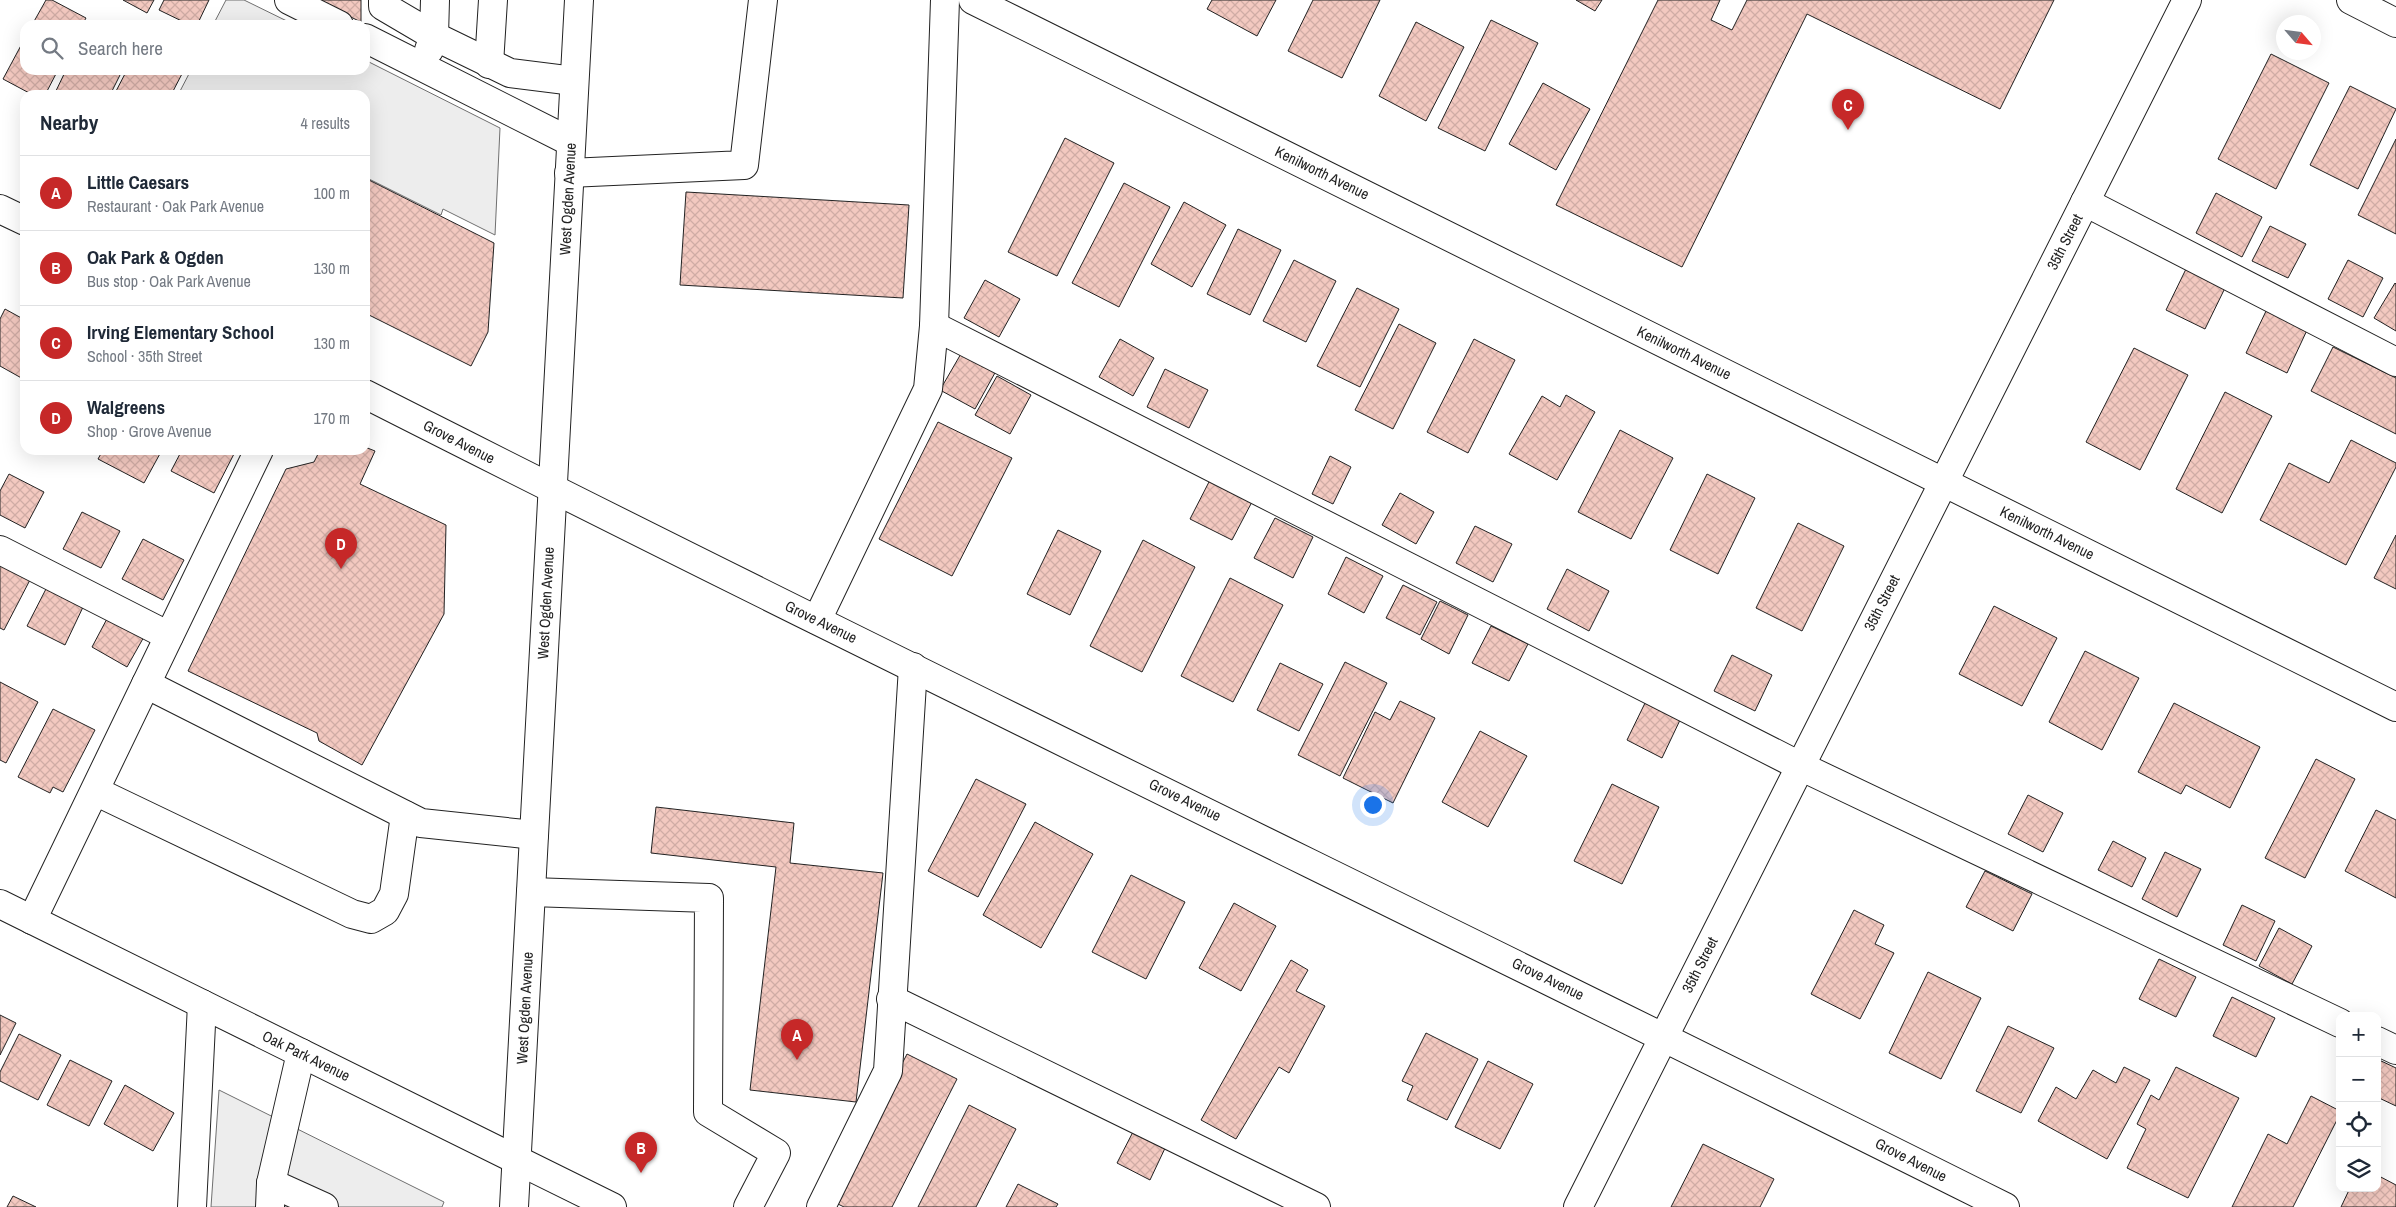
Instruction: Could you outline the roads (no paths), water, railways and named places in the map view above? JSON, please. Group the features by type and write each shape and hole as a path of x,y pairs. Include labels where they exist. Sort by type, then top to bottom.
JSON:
{"street":[{"path":"290,0 329,20"},
{"path":"383,0 383,6 434,36 510,73 574,81"},
{"path":"423,67 434,36 435,0"},
{"path":"489,64 493,0"},
{"name":"West Ogden Avenue","path":"514,1207 579,0"},
{"path":"569,173 744,165 763,0"},
{"path":"817,620 928,389 934,326 945,0"},
{"name":"Kenilworth Avenue","path":"972,0 2396,707"},
{"name":"35th Street","path":"1578,1207 2187,0"},
{"path":"2351,0 2396,22"},
{"path":"370,40 571,142"},
{"path":"2085,202 2396,362"},
{"path":"0,209 20,219"},
{"path":"934,326 1800,766 2336,1021"},
{"name":"Grove Avenue","path":"370,397 553,490 1664,1036 2005,1207"},
{"path":"32,920 257,455"},
{"path":"0,550 170,636"},
{"path":"821,1207 888,1071 913,667"},
{"path":"146,684 421,823 534,836"},
{"path":"95,790 352,914 371,920 385,911 394,894 405,815"},
{"path":"531,892 709,898 708,1112 776,1153 748,1207"},
{"name":"Oak Park Avenue","path":"0,904 612,1207"},
{"path":"891,999 1316,1207"},
{"path":"192,1207 202,1004"},
{"path":"2381,1043 2396,1050"},
{"path":"301,1053 271,1195 324,1207"}],"place":[{"name":"Irving Elementary School","path":"1848,130"},
{"name":"Walgreens","path":"341,569"},
{"name":"Little Caesars","path":"797,1060"},
{"name":"Oak Park & Ogden","path":"641,1173"}]}
